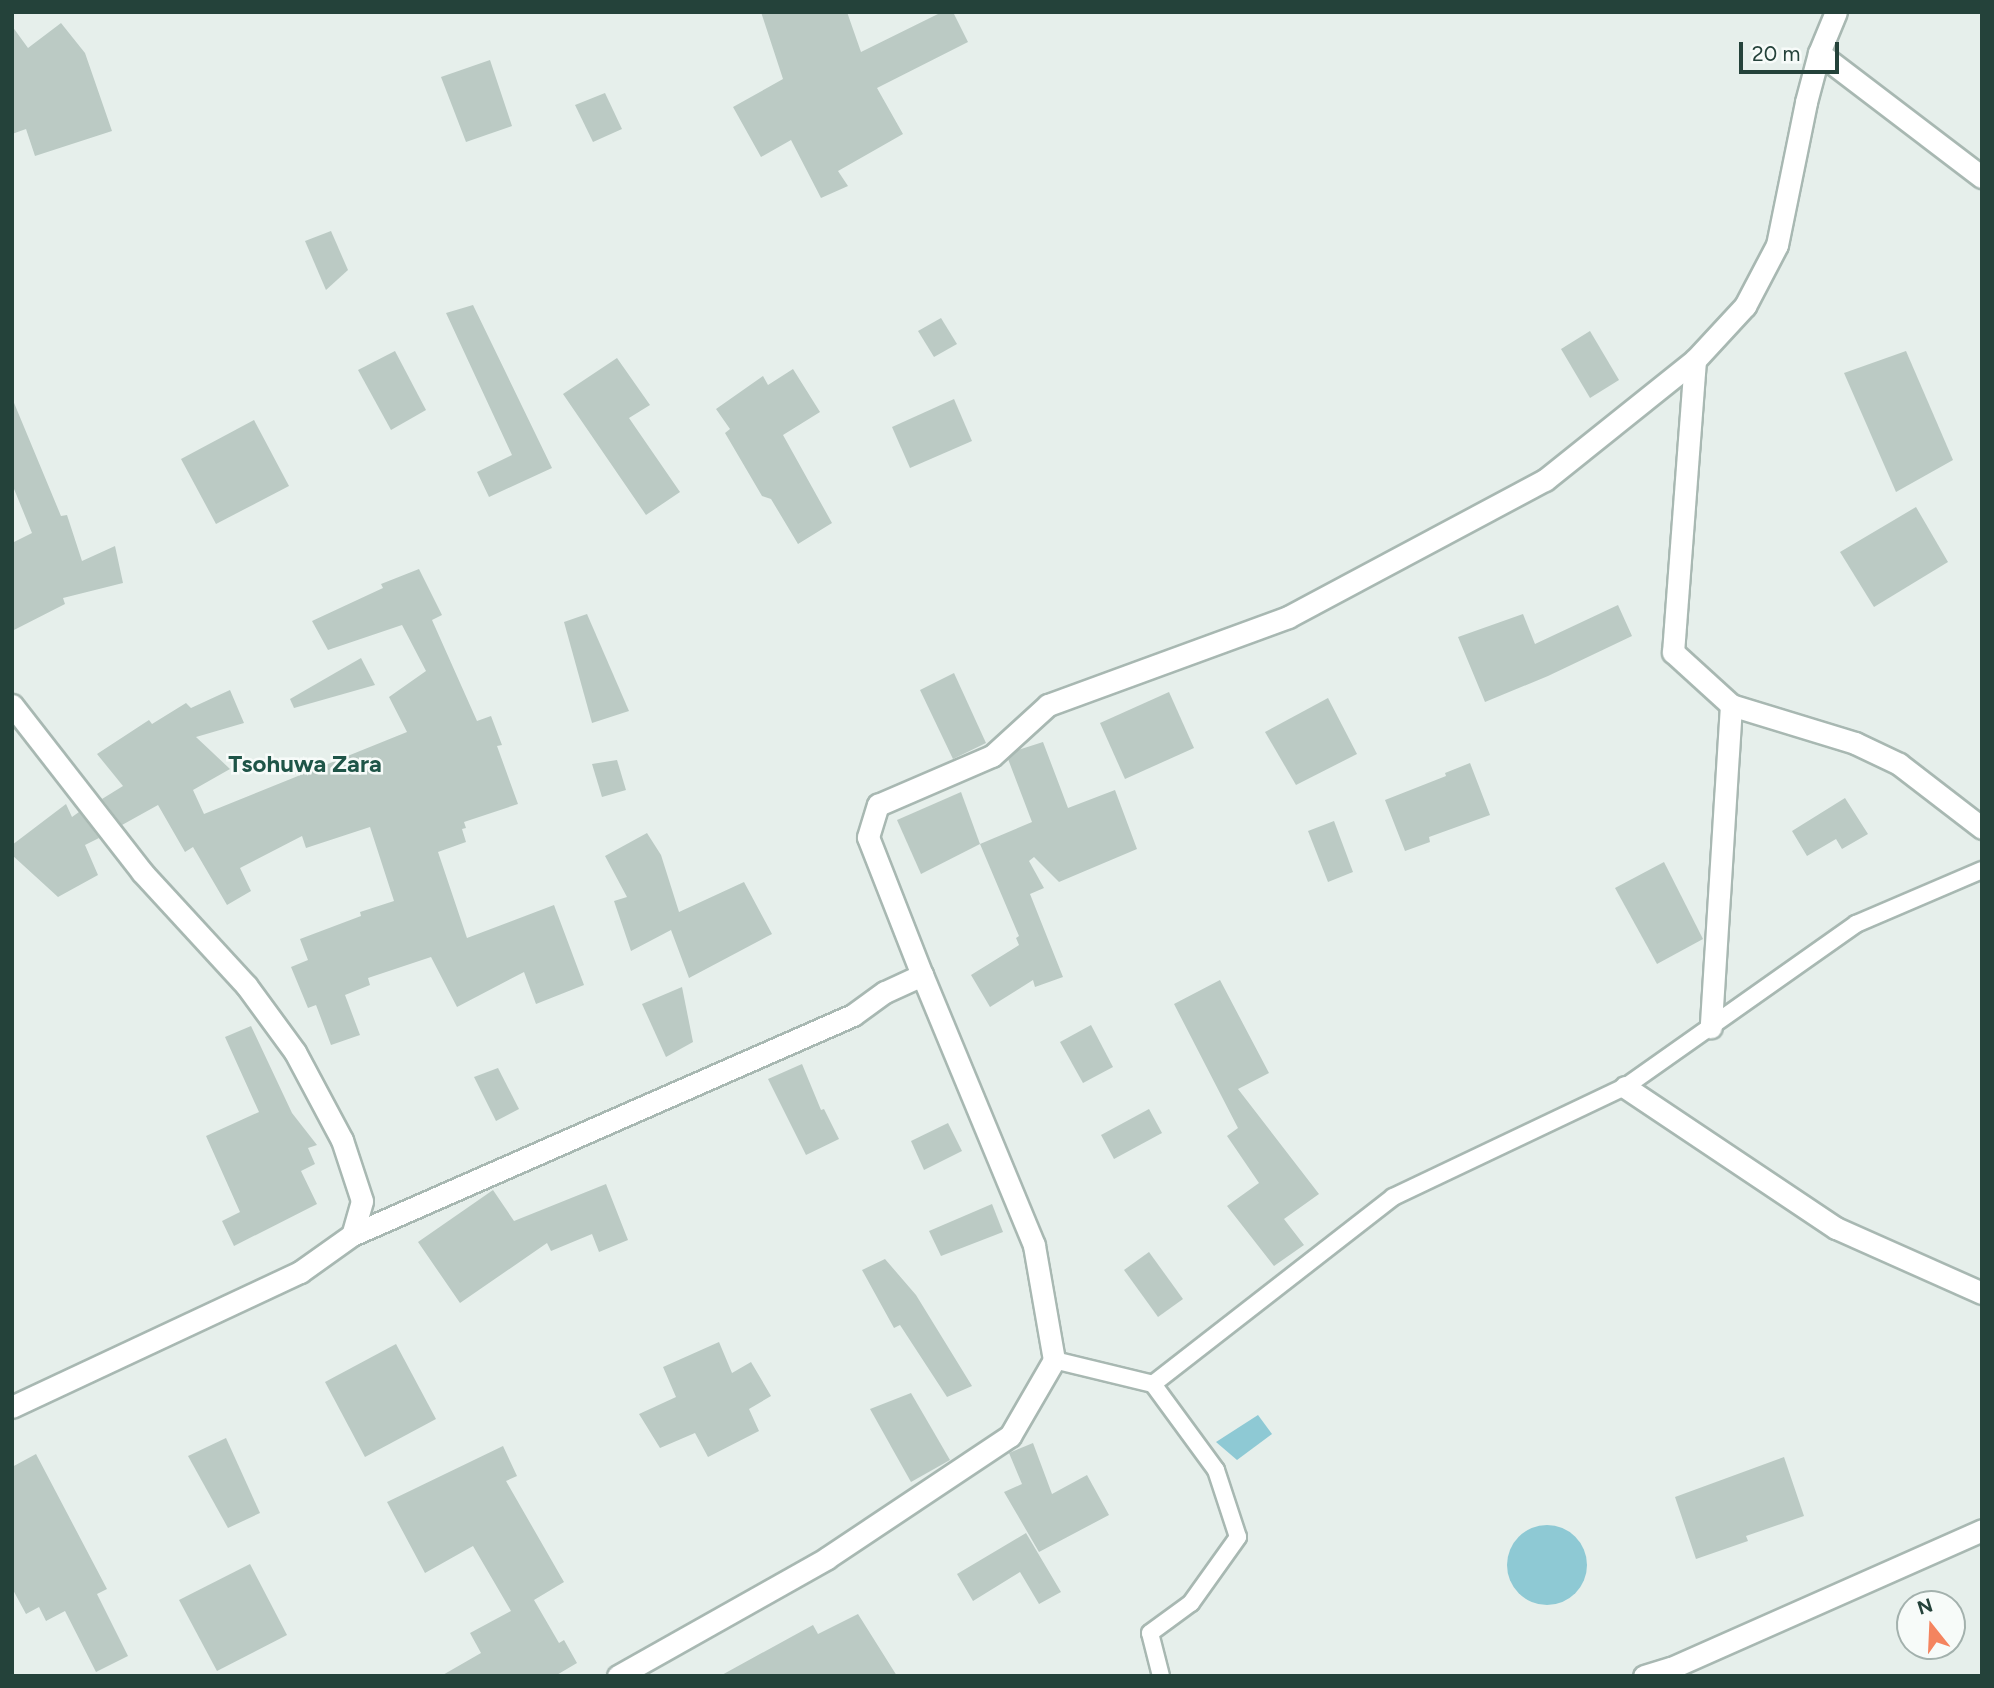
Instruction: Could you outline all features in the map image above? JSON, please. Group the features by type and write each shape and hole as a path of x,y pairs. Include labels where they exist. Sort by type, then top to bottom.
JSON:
{"street":[{"path":"618,1676 827,1558 1010,1436 1054,1360 1034,1245 868,837 878,804 992,756 1048,705 1288,617 1545,480 1695,360 1745,306 1777,245 1819,52 1836,12"},
{"path":"1819,52 1982,177"},
{"path":"1695,360 1673,652 1731,705 1855,743 1899,764 1982,828"},
{"path":"12,705 142,872 246,985 295,1052 342,1140 362,1201 352,1235"},
{"path":"1711,1027 1731,705"},
{"path":"12,1406 161,1334 284,1280 352,1235 853,1014 885,992 922,975"},
{"path":"1625,1087 1836,1227 1982,1293"},
{"path":"1644,1676 1671,1668 1982,1530"}],"lane":[{"path":"1153,1384 1393,1198 1625,1087 1856,924 1982,870"},
{"path":"1054,1360 1153,1384 1216,1470 1237,1537 1191,1603 1150,1633 1161,1676"}],"water":[{"path":"1258,1415 1272,1434 1237,1460 1216,1442"},
{"path":"1539,1525 1555,1525 1576,1536 1587,1557 1587,1573 1576,1594 1555,1605 1539,1605 1525,1599 1513,1587 1507,1573 1507,1557 1513,1543 1525,1531"}],"building":[{"path":"761,12 847,12 861,52 942,12 953,12 968,42 877,88 903,134 838,171 848,186 821,198 791,140 761,157 733,107 783,79"},
{"path":"61,23 85,53 112,131 35,156 26,129 12,134 12,26 28,48"},
{"path":"490,60 512,126 466,142 441,77"},
{"path":"605,93 622,129 593,142 575,105"},
{"path":"331,231 348,270 326,290 305,241"},
{"path":"473,305 552,468 489,497 477,472 512,455 446,313"},
{"path":"941,318 957,344 934,357 918,331"},
{"path":"1590,331 1619,380 1590,398 1561,349"},
{"path":"395,351 426,410 391,430 358,370"},
{"path":"1906,351 1953,460 1896,492 1844,373"},
{"path":"617,358 650,405 629,418 680,492 646,515 563,394"},
{"path":"793,369 820,412 783,435 832,523 798,544 771,499 762,496 725,433 730,429 716,409 763,376 768,385"},
{"path":"12,398 61,516 67,515 82,561 115,546 123,583 63,598 65,604 12,631 12,543 32,533 12,484"},
{"path":"954,399 972,441 910,468 892,427"},
{"path":"254,420 289,486 216,524 181,459"},
{"path":"1916,507 1948,562 1874,607 1840,552"},
{"path":"419,569 442,615 432,620 477,721 491,716 502,745 497,746 518,804 464,822 466,828 462,829 466,842 438,852 467,938 554,905 584,985 536,1004 524,972 457,1007 431,957 368,978 370,985 345,995 360,1035 331,1045 316,1005 308,1008 291,967 308,960 300,939 361,916 360,912 394,901 370,827 306,848 302,836 240,868 251,891 227,905 193,847 185,852 158,805 122,825 102,799 123,786 97,754 149,720 152,724 186,703 191,708 230,690 244,723 196,737 230,769 193,790 204,814 407,732 389,697 426,671 402,625 328,650 312,621 383,588 381,584"},
{"path":"1618,605 1632,636 1485,702 1458,637 1523,614 1535,644"},
{"path":"587,614 629,711 592,723 564,622"},
{"path":"361,658 375,685 294,708 290,699"},
{"path":"954,673 986,743 953,759 920,690"},
{"path":"1169,692 1194,748 1125,779 1100,723"},
{"path":"1328,698 1357,754 1296,785 1265,732"},
{"path":"1043,742 1068,808 1115,790 1137,849 1059,882 1034,857 1029,861 1044,888 1030,894 1063,977 1035,987 1033,980 990,1007 971,975 1019,945 1016,938 1019,936 980,844 1032,822 1008,759 1018,750"},
{"path":"617,760 626,790 602,797 592,764"},
{"path":"1470,763 1490,815 1429,837 1430,842 1405,851 1385,800 1446,776 1445,773"},
{"path":"961,792 980,844 921,874 897,820"},
{"path":"1845,798 1868,834 1842,849 1836,839 1807,856 1792,831"},
{"path":"66,804 72,817 79,812 99,838 85,845 98,875 58,897 12,855 12,845"},
{"path":"1334,821 1353,872 1328,882 1308,831"},
{"path":"647,833 661,855 679,912 744,882 772,934 689,978 671,930 631,951 614,901 627,897 605,856"},
{"path":"1664,862 1703,939 1657,964 1615,888"},
{"path":"1220,980 1269,1073 1238,1089 1319,1194 1284,1219 1304,1245 1274,1266 1227,1206 1259,1183 1227,1136 1238,1128 1174,1004"},
{"path":"682,987 693,1042 666,1057 642,1004"},
{"path":"1091,1025 1113,1067 1083,1083 1060,1042"},
{"path":"251,1026 292,1113 317,1145 308,1148 315,1164 301,1171 317,1204 234,1246 222,1221 240,1212 206,1136 259,1112 225,1037"},
{"path":"802,1064 821,1110 824,1109 839,1139 806,1155 768,1079"},
{"path":"498,1068 519,1109 496,1121 474,1077"},
{"path":"1149,1109 1162,1133 1114,1159 1101,1135"},
{"path":"948,1123 962,1151 924,1170 911,1141"},
{"path":"606,1184 628,1240 599,1252 592,1234 551,1251 547,1243 460,1303 418,1242 493,1190 514,1221"},
{"path":"992,1204 1003,1232 941,1256 929,1231"},
{"path":"1149,1252 1183,1299 1158,1317 1124,1270"},
{"path":"885,1259 916,1295 972,1386 947,1397 900,1325 894,1328 862,1270"},
{"path":"719,1342 732,1373 751,1362 771,1396 749,1409 759,1431 708,1457 695,1433 660,1448 639,1414 676,1397 663,1367"},
{"path":"396,1344 436,1419 365,1457 325,1382"},
{"path":"911,1393 950,1460 911,1482 870,1409"},
{"path":"226,1438 260,1513 228,1528 188,1456"},
{"path":"1033,1443 1052,1494 1087,1475 1109,1515 1039,1552 1004,1492 1022,1484 1009,1453"},
{"path":"503,1446 517,1476 506,1481 564,1582 534,1600 559,1643 564,1640 577,1663 555,1676 441,1676 481,1653 470,1633 511,1611 473,1546 425,1573 387,1502"},
{"path":"36,1454 107,1589 97,1594 128,1656 96,1672 65,1611 46,1621 39,1607 26,1614 12,1588 12,1467"},
{"path":"1784,1457 1804,1516 1746,1536 1748,1541 1696,1559 1675,1497"},
{"path":"1026,1533 1061,1592 1039,1604 1020,1572 973,1601 957,1574"},
{"path":"250,1564 287,1635 217,1671 179,1600"},
{"path":"858,1614 897,1676 720,1676 813,1625 818,1634"}],"district":[{"name":"Tsohuwa Zara","path":"305,764"}]}
